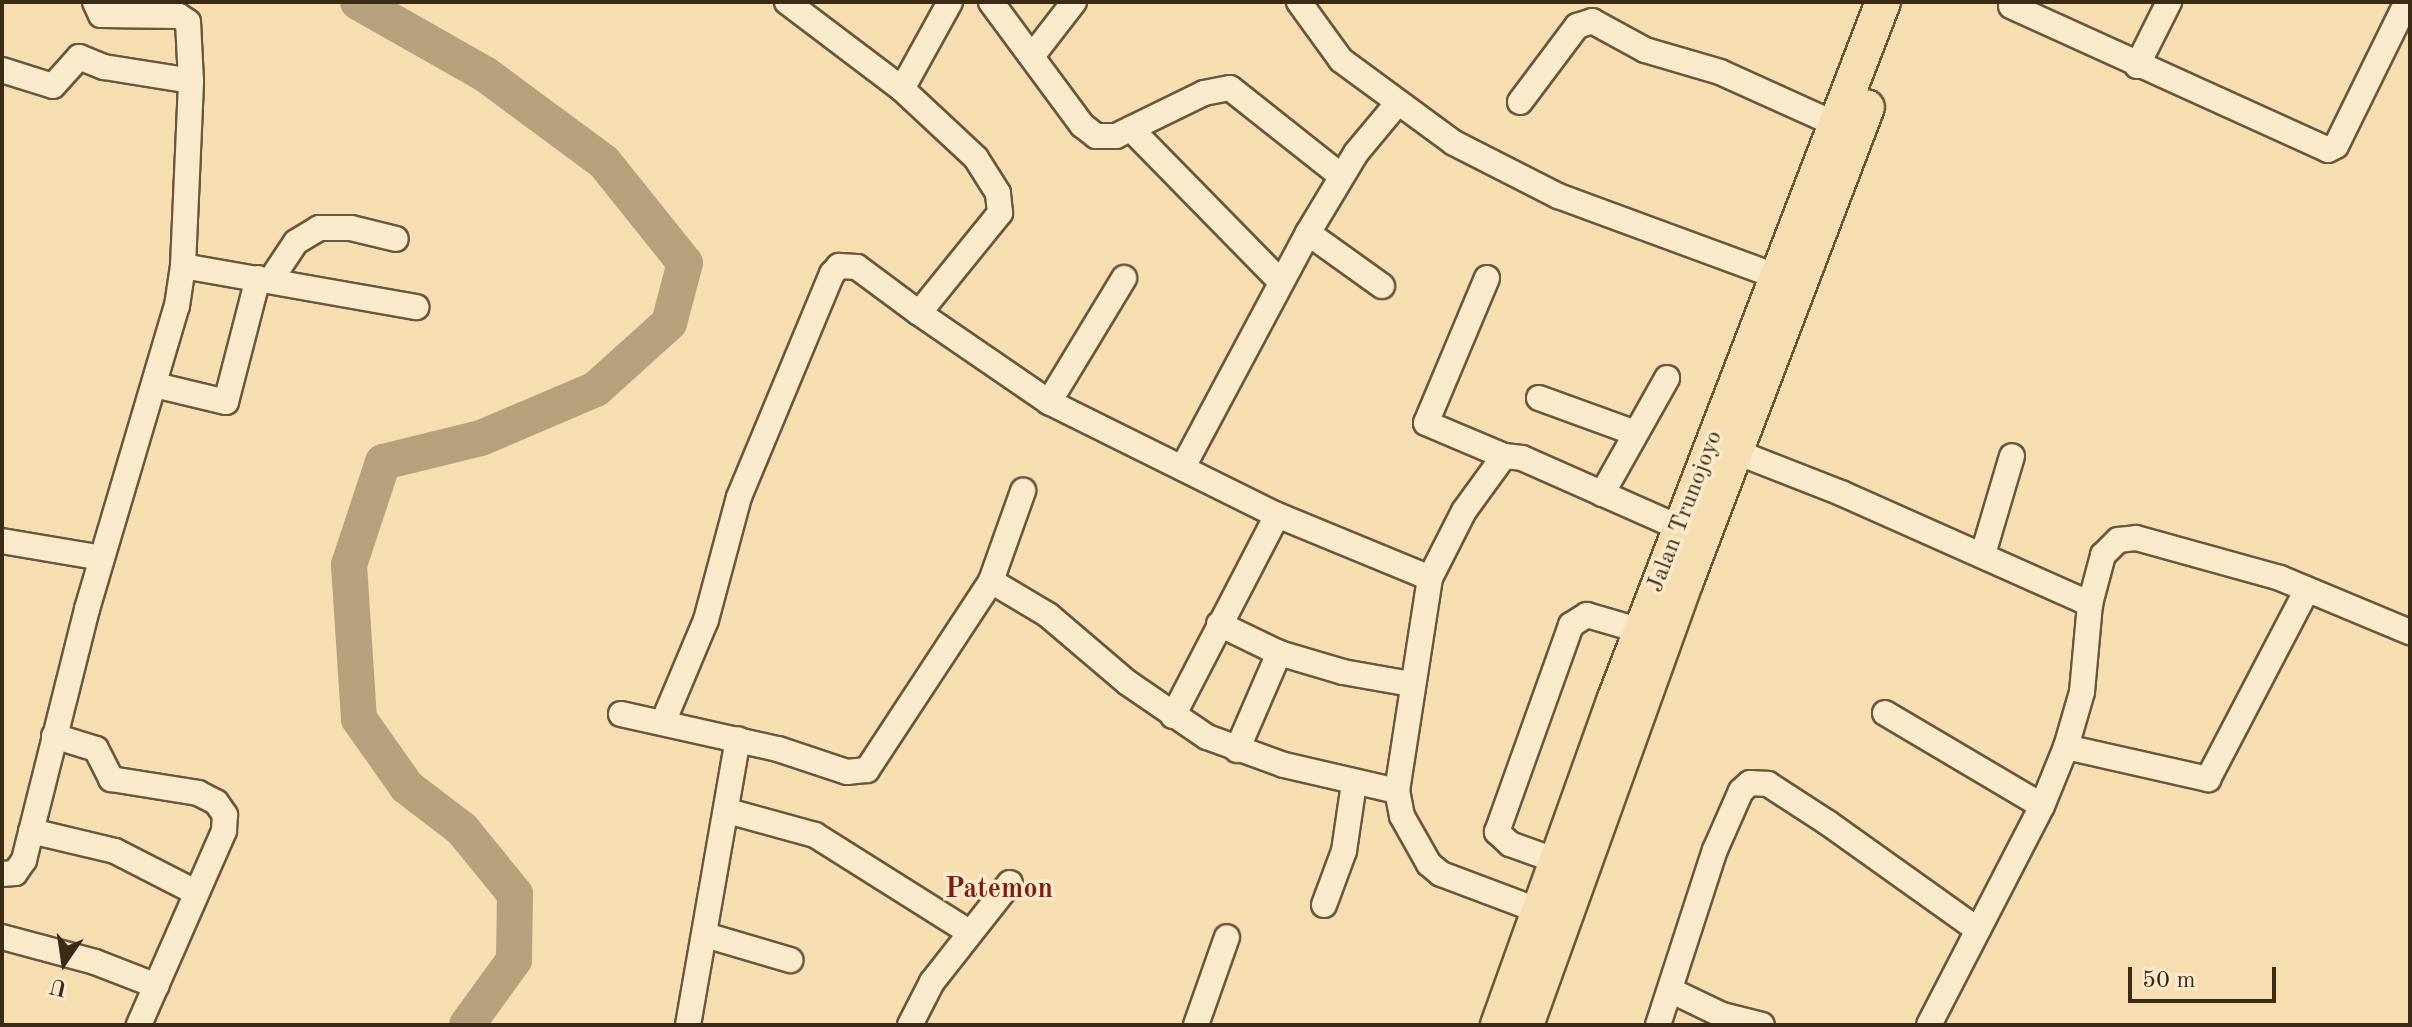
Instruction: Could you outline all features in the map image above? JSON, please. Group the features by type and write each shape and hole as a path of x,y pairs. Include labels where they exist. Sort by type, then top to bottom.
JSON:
{"highway":[{"name":"Jalan Trunojoyo","path":"1653,634 1680,528 1724,447 1776,276 1883,2"},
{"name":"Jalan Trunojoyo","path":"1526,1025 1568,865 1653,634 1724,447 1907,2"},
{"name":"Jalan Trunojoyo","path":"1498,1025 1537,910 1568,865"}],"street":[{"path":"2,874 22,866 102,558 155,385 183,266 191,81 186,19 101,15 95,2"},
{"path":"787,2 902,89 976,158 1001,203 995,222 919,313"},
{"path":"902,89 950,2"},
{"path":"991,2 1091,132 1109,137 1204,93 1230,88 1341,176"},
{"path":"1033,55 1074,2"},
{"path":"1299,2 1341,60 1396,105 1454,143 1558,196 1776,276"},
{"path":"2137,66 2169,2"},
{"path":"2011,6 2137,66 2331,150 2407,2"},
{"path":"1520,102 1577,26 1592,21 1645,50 1720,72 1835,124"},
{"path":"2,70 53,86 79,57 104,67 191,81"},
{"path":"1183,467 1341,176 1396,105"},
{"path":"1131,129 1281,282"},
{"path":"155,385 226,402 264,279 296,242 319,228 351,228 396,239"},
{"path":"1308,233 1382,286"},
{"path":"183,266 416,307"},
{"path":"664,720 706,620 739,497 832,274 839,266 857,267 1049,402 1277,515 1430,578"},
{"path":"1049,402 1124,278"},
{"path":"1487,278 1426,423 1504,456 1522,458 1680,528"},
{"path":"1602,494 1667,378"},
{"path":"1539,398 1635,433"},
{"path":"1724,447 1841,493 2090,604"},
{"path":"1504,456 1464,511 1430,578 1411,684 1397,791 1402,816 1429,864 1441,874 1537,910"},
{"path":"1983,554 2012,456"},
{"path":"621,714 664,720 738,739 839,770 867,770 991,581 1023,491"},
{"path":"1173,716 1277,515"},
{"path":"1929,1025 2042,806 2066,747 2082,692 2090,604 2103,555 2128,538 2307,590 2410,632"},
{"path":"2,541 102,558"},
{"path":"991,581 1048,615 1173,716 1237,750 1354,783 1397,791"},
{"path":"2066,747 2208,779 2307,590"},
{"path":"1568,865 1510,844 1497,832 1571,625 1587,615 1653,634"},
{"path":"1219,624 1279,653 1343,672 1411,684"},
{"path":"1237,750 1279,653"},
{"path":"1885,713 2042,806"},
{"path":"54,736 96,749 111,779 198,793 216,802 225,815 224,831 139,1025"},
{"path":"688,1025 728,811 738,739"},
{"path":"1658,1025 1728,817 1741,791 1755,782 1768,784 1828,823 1978,930"},
{"path":"1324,905 1344,851 1354,783"},
{"path":"728,811 815,835 969,932"},
{"path":"31,831 115,851 195,892"},
{"path":"910,1025 932,982 1010,883"},
{"path":"705,935 790,960"},
{"path":"2,937 95,962 157,986"},
{"path":"1196,1025 1227,937"},
{"path":"1670,990 1722,1015 1762,1025"}],"waterway":[{"path":"358,2 485,74 604,162 685,263 669,323 596,389 481,438 383,462 349,565 359,719 407,787 462,829 515,894 514,960 467,1025"}],"district":[{"name":"Patemon","path":"999,890"}]}
